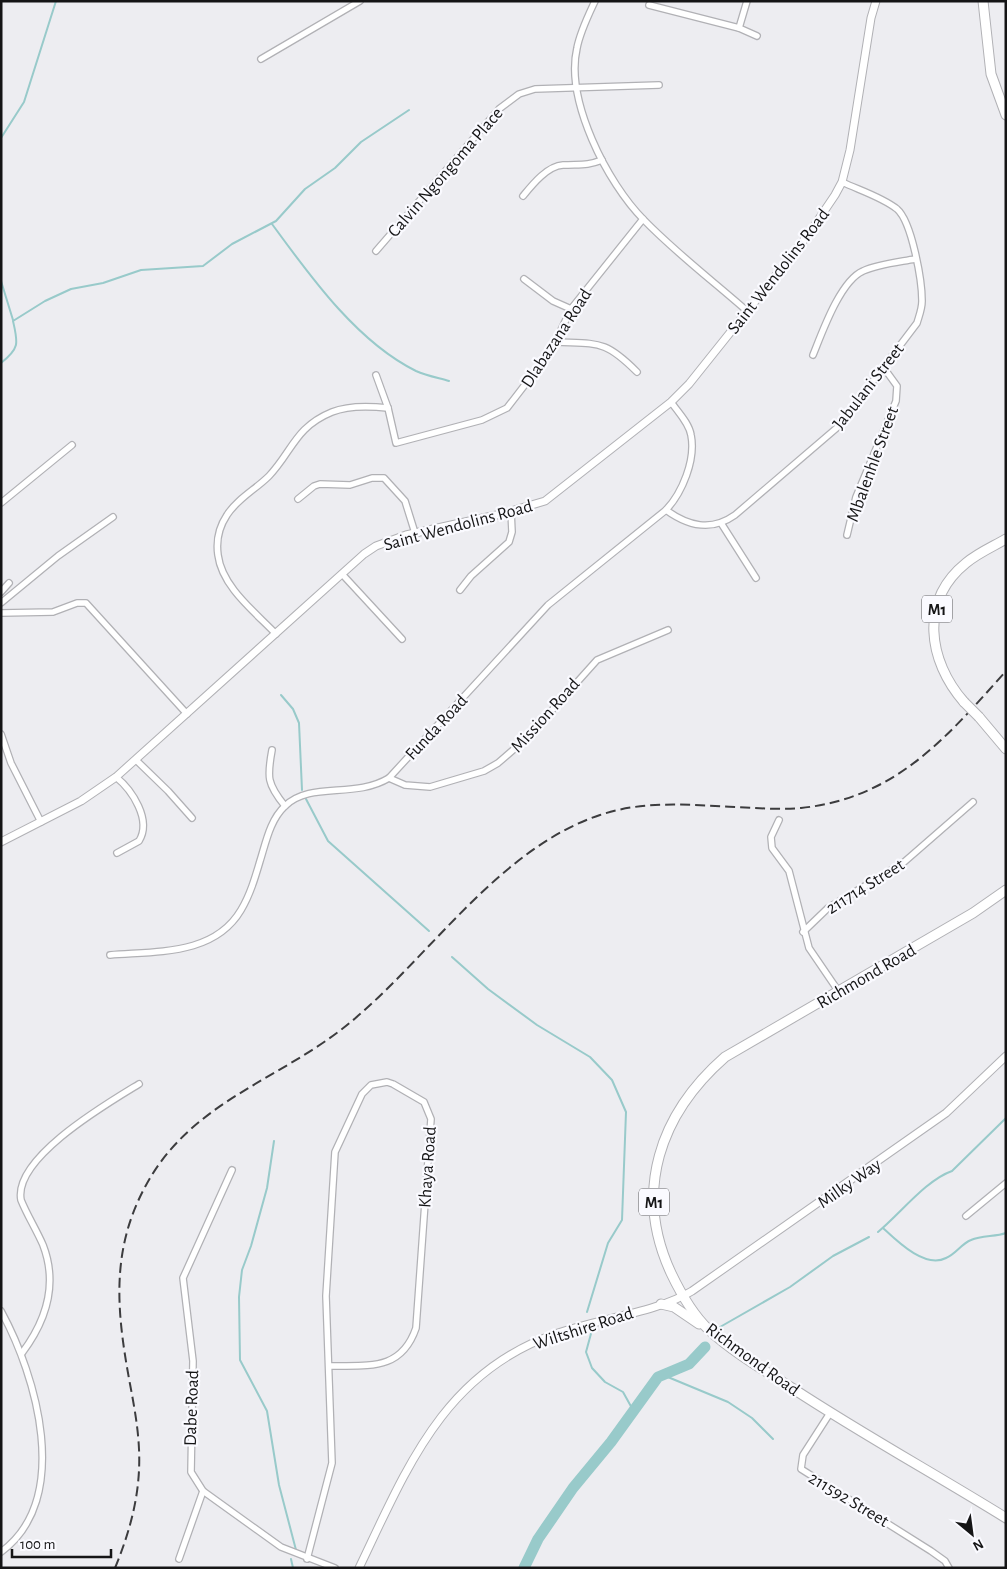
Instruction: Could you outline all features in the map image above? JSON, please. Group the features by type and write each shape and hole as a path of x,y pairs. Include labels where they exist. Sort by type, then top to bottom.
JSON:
{"highway":[{"path":"983,1 992,74 1006,115"},
{"name":"M1","path":"1006,539 966,563 954,574 938,604 933,624 934,645 940,667 951,688 1006,749"},
{"name":"Richmond Road","path":"1006,890 992,902 725,1057 706,1074 675,1116 656,1164 653,1188 654,1212 660,1242 683,1297 708,1329 744,1356 830,1413 1006,1518"},
{"path":"661,1304 678,1309 708,1329"}],"street":[{"path":"260,59 360,1"},
{"path":"595,1 576,48 575,88 582,116 602,160 643,219 747,311"},
{"path":"739,28 747,1"},
{"name":"Saint Wendolins Road","path":"1,842 81,801 116,777 342,574 376,546 416,533 539,503 559,492 671,402 688,384 828,208 842,182 850,150 871,18 876,1"},
{"path":"649,5 739,28 757,36"},
{"name":"Calvin Ngongoma Place","path":"376,251 499,109 519,94 528,90 659,85"},
{"path":"523,196 539,178 558,166 584,166 602,160"},
{"name":"Jabulani Street","path":"666,510 677,519 696,525 721,523 735,515 839,426 917,323 921,312 922,292 906,222 902,214 896,208 842,182"},
{"name":"Dlabazana Road","path":"388,408 396,443 482,420 502,411 514,402 556,342 571,309 643,219"},
{"path":"813,356 823,329 844,290 854,276 868,269 915,259"},
{"path":"524,279 561,306 571,309"},
{"path":"556,342 603,345 622,357 637,372"},
{"name":"Mbalenhle Street","path":"847,535 856,497 896,401 897,386 884,368"},
{"path":"276,634 226,579 221,567 217,542 219,532 229,511 268,478 297,436 317,420 332,412 358,407 388,408 376,375"},
{"name":"Funda Road","path":"285,806 311,793 360,790 389,778 548,605 666,510 682,489 692,444 691,434 686,423 671,402"},
{"path":"1,503 72,445"},
{"path":"298,498 314,486 320,484 350,485 372,478 384,478 405,501 416,533"},
{"path":"460,590 471,576 509,542 512,532 511,511"},
{"path":"1,603 58,556 113,517"},
{"path":"721,523 756,578"},
{"path":"342,574 402,639"},
{"path":"1,592 9,583"},
{"path":"1,613 53,612 77,603 86,604 186,714"},
{"name":"Mission Road","path":"389,778 405,785 430,788 484,771 498,763 528,737 596,660 668,630"},
{"path":"1,734 11,763 41,822"},
{"path":"110,955 193,946 222,931 240,911 255,876 272,825 285,806 273,790 268,775 272,750"},
{"path":"136,760 192,818"},
{"path":"116,777 127,786 134,796 142,819 143,830 139,841 117,853"},
{"name":"211714 Street","path":"804,932 828,908 903,863 973,802"},
{"path":"779,820 771,837 772,848 789,871 804,932 813,955 839,992"},
{"name":"Milky Way","path":"683,1297 946,1113 1006,1056"},
{"name":"Khaya Road","path":"307,1559 332,1463 326,1296 335,1152 340,1137 365,1090 371,1085 387,1082 424,1102 431,1119 416,1328 406,1349 390,1361 366,1366 329,1366"},
{"path":"22,1353 42,1322 48,1304 50,1287 46,1255 21,1200 22,1182 37,1162 78,1122 139,1084"},
{"name":"Dabe Road","path":"232,1170 183,1278 193,1361 190,1464 195,1480 203,1491 281,1548 334,1568"},
{"path":"966,1216 1006,1183"},
{"name":"Wiltshire Road","path":"359,1568 390,1502 427,1434 452,1403 488,1369 522,1348 554,1334 683,1297"},
{"path":"1,1310 22,1353 43,1437 42,1466 35,1509 24,1528 1,1552"},
{"name":"211592 Street","path":"830,1413 803,1455 801,1469 931,1551 945,1562 949,1568"},
{"path":"179,1559 203,1491"}],"waterway":[{"path":"1,138 24,102 56,1"},
{"path":"1,363 12,353 16,345 13,321 45,301 71,289 103,283 141,270 203,266 232,244 276,221 305,189 335,168 361,142 409,110"},
{"path":"272,224 302,265 336,306 374,343 416,371 449,381"},
{"path":"1,281 13,320"},
{"path":"281,695 293,709 299,723 302,790"},
{"path":"306,799 328,841 429,931"},
{"path":"452,957 488,989 537,1025 590,1057 612,1080 626,1112 622,1220 608,1243 587,1312"},
{"path":"878,1232 923,1190 942,1175 952,1171 1006,1118"},
{"path":"274,1141 267,1188 251,1246 242,1270 239,1297 240,1360 267,1411 279,1485 296,1550"},
{"path":"883,1228 912,1252 929,1260 946,1258 971,1240 1006,1233"},
{"path":"720,1327 790,1287 833,1256 869,1237"},
{"path":"592,1330 586,1352 592,1368 605,1382 623,1392 633,1410"},
{"path":"524,1568 538,1539 573,1488 611,1442 658,1377 689,1364 705,1347"},
{"path":"663,1375 728,1402 752,1418 773,1439"},
{"path":"291,1559 293,1568"}],"railway":[{"path":"115,1568 134,1510 139,1465 137,1424 122,1333 120,1308 121,1259 126,1235 145,1187 164,1157 187,1133 212,1112 325,1042 352,1021 381,995 498,877 530,852 564,831 600,815 633,807 684,805 793,809 835,802 865,792 892,778 917,761 962,719 1006,671"}]}
